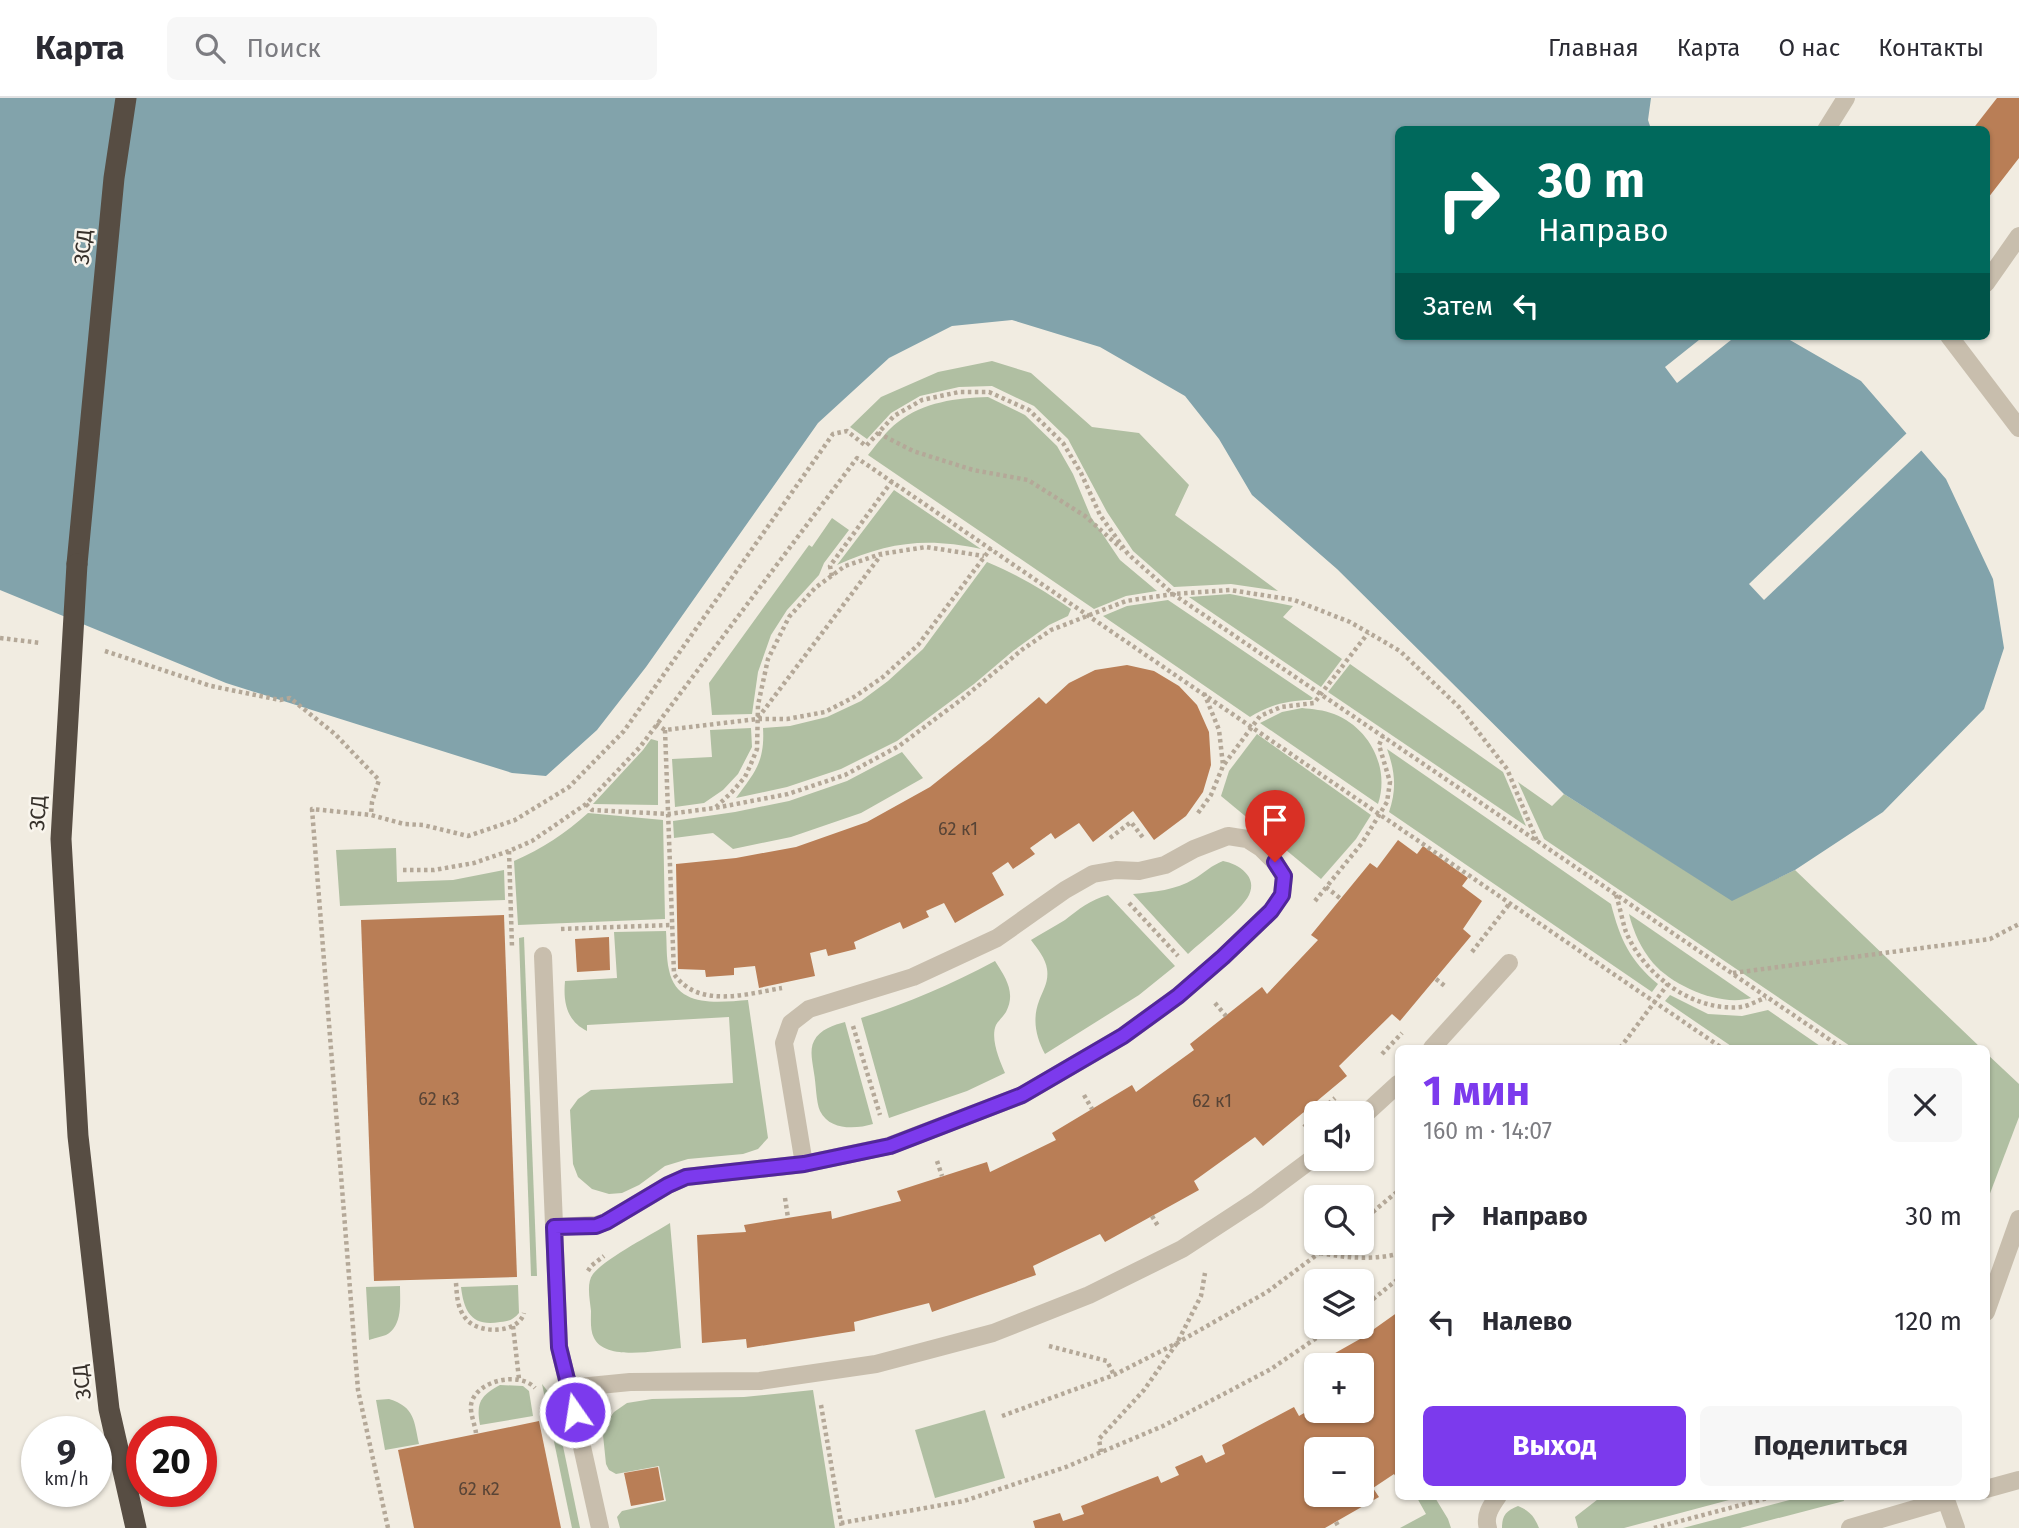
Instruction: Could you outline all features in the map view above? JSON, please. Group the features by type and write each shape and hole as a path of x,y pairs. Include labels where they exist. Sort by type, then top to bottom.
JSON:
{"highway":[{"name":"ЗСД","path":"126,98 114,178 77,564 61,839 78,1136 109,1409 136,1528"}],"street":[{"path":"1828,126 1846,98"},
{"path":"1990,277 2019,236"},
{"path":"1952,340 2019,428"},
{"path":"554,1227 596,1226 686,1177 804,1164 890,1146 1022,1095 1112,1043 1178,996 1271,911 1282,895 1284,876 1261,848 1247,839 1228,836 1194,849 1166,865 1139,871 1116,870 1093,874 1065,890 997,938 913,977 809,1009 791,1023 784,1043 804,1164"},
{"path":"543,956 559,1347 600,1528"},
{"path":"1435,1045 1509,963"},
{"path":"1374,1106 1395,1087"},
{"path":"569,1388 630,1382 760,1381 876,1364 993,1333 1089,1295 1182,1249 1257,1200 1304,1165"},
{"path":"1990,1301 2019,1219"},
{"path":"1990,1488 2019,1479"},
{"path":"1488,1528 1485,1520 1495,1500"},
{"path":"1850,1528 1940,1500"},
{"path":"1951,1500 1956,1528"}],"path":[{"path":"388,1528 358,1390 312,809 371,815 468,836 515,820 569,787 624,732 833,434 847,431 866,446 894,416 922,400 959,392 989,392 1029,411 1063,443 1081,473 1100,515 1128,554"},
{"path":"878,433 913,451 937,459 973,470 1028,480 1085,516 1173,594 1838,1045"},
{"path":"403,870 434,870 474,863 509,851 532,841 586,804 640,747 857,458 1719,1045"},
{"path":"832,576 830,566 892,481"},
{"path":"715,808 745,777 750,766 757,749 758,705 768,659 789,617 815,588 845,566 881,554 926,547 984,556"},
{"path":"656,724 665,730 757,719 788,719 825,712 854,697 883,677 918,645 991,548"},
{"path":"757,719 881,554"},
{"path":"586,804 593,810 668,814 788,794 845,775 899,747 1051,630 1126,601 1230,590 1294,600 1350,622 1400,651 1459,707 1507,769 1538,842"},
{"path":"1191,821 1211,796 1223,766 1260,716 1281,707 1314,704 1368,632"},
{"path":"0,638 51,644"},
{"path":"101,650 211,686 280,700 290,698 335,734 379,780 371,815"},
{"path":"1204,693 1219,730 1223,766"},
{"path":"665,730 674,974 681,984 704,995 730,997 788,987"},
{"path":"1313,903 1362,843 1387,803 1390,782 1378,745 1383,736"},
{"path":"1106,842 1131,822 1149,845"},
{"path":"1137,830 1144,825"},
{"path":"509,851 513,957"},
{"path":"1326,887 1341,899"},
{"path":"1616,895 1626,932 1647,966 1674,990 1708,1004 1742,1007 1767,997"},
{"path":"1129,902 1184,963"},
{"path":"1732,973 1990,939 2019,924"},
{"path":"552,929 673,925"},
{"path":"1436,979 1446,987"},
{"path":"1622,1045 1668,984"},
{"path":"1216,998 1213,1000 1226,1016"},
{"path":"851,1018 882,1124"},
{"path":"1082,1091 1092,1109"},
{"path":"936,1156 942,1176"},
{"path":"776,1196 784,1194 788,1217"},
{"path":"1374,1211 1395,1194"},
{"path":"1152,1216 1158,1226"},
{"path":"1149,1231 1170,1219"},
{"path":"584,1277 591,1266 615,1249"},
{"path":"1002,1416 1114,1375 1177,1343 1267,1292 1317,1255"},
{"path":"1330,1255 1345,1258 1395,1255"},
{"path":"1101,1452 1099,1439 1144,1390 1177,1343 1201,1296 1205,1271"},
{"path":"1374,1298 1395,1281"},
{"path":"456,1283 459,1309 468,1321 483,1329 513,1326 523,1318 526,1308"},
{"path":"513,1326 519,1379"},
{"path":"819,1395 842,1525 964,1501 1066,1467 1163,1426 1259,1376 1314,1339"},
{"path":"1041,1344 1107,1361 1114,1375"},
{"path":"476,1433 471,1405 478,1392 488,1383 519,1379 529,1382 540,1394"},
{"path":"1654,1528 1760,1500"},
{"path":"1336,1522 1339,1528"}],"green space":[{"path":"992,361 1031,373 1092,427 1139,433 1189,485 1175,515 1278,591 1231,584 1174,587 1133,551 1107,512 1068,439 1034,406 992,386 959,387 920,396 891,413 867,439 850,427 881,397 938,372"},
{"path":"988,397 1025,415 1057,446 1073,474 1091,517 1120,560 1157,591 1126,596 1094,609 868,455 894,425 908,415 952,400"},
{"path":"894,490 981,549 942,543 908,544 873,551 837,565"},
{"path":"832,518 849,530 824,563 819,575 787,610 771,635 758,672 752,714 712,715 709,683 809,545 812,547"},
{"path":"987,562 1061,602 1071,609 1068,616 1049,625 1013,651 974,684 897,741 841,769 787,787 736,798 757,766 762,750 763,728 790,726 827,717 861,701 888,681 923,649"},
{"path":"1230,594 1293,606 1283,617 1342,659 1321,687 1189,597"},
{"path":"1168,600 1313,698 1279,704 1250,717 1103,616 1127,606"},
{"path":"1350,664 1503,772 1526,826 1328,692"},
{"path":"1302,708 1334,714 1347,720 1367,739 1379,763 1381,790 1378,804 1260,723 1282,712"},
{"path":"751,728 752,747 738,774 723,790 704,803 675,807 672,759 712,757 710,730"},
{"path":"1257,734 1371,815 1356,839 1321,879 1221,796 1229,771"},
{"path":"651,739 658,741 658,805 593,804 643,750"},
{"path":"1387,749 1611,904 1627,948 1640,967 1658,984 1652,992 1389,812 1394,780"},
{"path":"902,752 923,778 861,813 791,837 733,849 713,833 674,838 673,821 789,801 847,781"},
{"path":"1518,782 1552,806 1564,794 1732,900 1795,870 1978,1045 1849,1045 1544,839"},
{"path":"588,813 663,820 665,919 518,925 514,861 553,840"},
{"path":"396,848 397,882 453,880 504,870 505,900 340,906 336,850"},
{"path":"1223,861 1241,868 1249,877 1249,895 1230,917 1188,954 1133,894 1180,886"},
{"path":"1108,895 1175,966 1139,995 1045,1054 1035,1022 1047,969 1031,940 1090,902"},
{"path":"1629,914 1751,998 1725,1000 1712,997 1672,979 1653,963 1645,952"},
{"path":"666,931 669,970 674,983 681,991 690,997 712,1002 748,1000 768,1138 758,1149 743,1154 688,1159 665,1166 639,1185 622,1193 609,1194 592,1189 578,1177 573,1164 570,1110 578,1099 591,1090 733,1083 729,1017 587,1025 587,1031 571,1017 565,997 565,981 617,978 614,932"},
{"path":"524,937 537,1276 531,1276 519,938"},
{"path":"995,961 1010,992 1009,1005 994,1031 996,1050 1005,1073 967,1091 889,1118 861,1018 963,978"},
{"path":"1670,995 1708,1014 1742,1016 1768,1010 1819,1045 1730,1045 1665,1001"},
{"path":"845,1022 873,1124 866,1126 844,1127 830,1122 824,1118 818,1103 813,1045 824,1031"},
{"path":"1990,1057 2019,1084 2019,1117 1990,1193"},
{"path":"670,1223 681,1348 634,1353 610,1350 600,1345 591,1328 589,1292 593,1274 629,1247"},
{"path":"518,1285 519,1313 508,1321 490,1323 476,1320 464,1304 461,1287"},
{"path":"400,1286 399,1313 395,1326 386,1335 369,1340 366,1287"},
{"path":"542,1384 553,1398 580,1528 572,1528"},
{"path":"500,1385 523,1386 529,1391 533,1416 480,1425 481,1401"},
{"path":"813,1390 835,1528 620,1528 617,1517 622,1511 666,1501 659,1466 616,1474 609,1470 603,1435 606,1423 614,1412 627,1403 652,1399 744,1397"},
{"path":"389,1399 409,1411 419,1444 385,1450 376,1400"},
{"path":"985,1410 1005,1478 935,1498 915,1430"},
{"path":"1418,1500 1436,1500 1451,1528 1400,1528 1426,1514"},
{"path":"1597,1500 1729,1500 1624,1528 1578,1528 1575,1517"},
{"path":"1790,1500 1844,1501 1740,1528 1683,1528"},
{"path":"1518,1506 1531,1514 1539,1528 1502,1528 1506,1514"}],"water":[{"path":"0,98 1651,98 1648,120 1650,126 1395,126 1395,340 1790,340 1861,381 1946,479 1993,579 2004,648 1984,709 1883,812 1795,870 1732,901 1564,794 1337,569 1252,495 1219,439 1185,396 1100,347 1012,320 952,326 889,358 818,423 646,667 597,730 546,776 512,773 226,683 0,590"}],"pier":[{"path":"1699,340 1731,340 1677,383 1665,367"},
{"path":"1909,431 1924,448 1764,600 1749,584"}],"building":[{"path":"1997,98 2019,98 2019,158 1990,195 1990,126 1975,126"},
{"path":"1127,665 1154,671 1179,686 1197,705 1209,732 1211,765 1203,792 1186,816 1154,840 1133,811 1093,842 1079,823 1055,839 1051,833 1030,848 1035,854 1013,869 1008,862 992,873 1004,895 955,923 944,903 926,911 929,917 903,929 900,922 854,942 856,949 828,956 826,949 810,953 815,976 759,988 755,966 734,968 734,975 706,977 705,970 678,969 676,864 736,858 796,847 867,822 930,787 1039,697 1046,704 1069,683 1095,670"},
{"path":"1398,840 1417,854 1423,846 1468,878 1462,886 1482,901 1463,929 1471,936 1400,1021 1392,1014 1339,1066 1347,1076 1317,1101 1304,1101 1304,1112 1263,1146 1255,1137 1194,1181 1199,1190 1105,1242 1100,1234 1033,1266 1036,1275 932,1312 929,1303 854,1322 855,1331 747,1348 746,1339 702,1343 697,1235 746,1232 744,1225 831,1211 832,1219 901,1201 897,1191 987,1162 990,1172 1056,1140 1052,1133 1132,1085 1136,1092 1194,1050 1190,1044 1262,987 1267,994 1318,940 1311,935 1370,863 1377,868"},
{"path":"504,915 517,1277 374,1281 361,920"},
{"path":"609,937 610,970 577,972 575,939"},
{"path":"1395,1314 1395,1476 1374,1487 1374,1437 1304,1437 1304,1507 1362,1507 1325,1528 1035,1528 1033,1521 1060,1513 1063,1521 1084,1514 1081,1506 1158,1476 1161,1483 1179,1475 1175,1467 1202,1455 1206,1463 1225,1454 1222,1445 1294,1407 1299,1416 1304,1413 1304,1423 1374,1423 1374,1353 1335,1353 1360,1339 1374,1339 1374,1329"},
{"path":"539,1421 561,1528 414,1528 398,1450"},
{"path":"658,1467 664,1500 631,1506 624,1473"}],"route":[{"path":"575,1412 559,1347 554,1227 596,1226 686,1177 804,1164 890,1146 1022,1095 1123,1036 1178,996 1223,957 1271,911 1282,895 1284,876 1275,862"}]}
